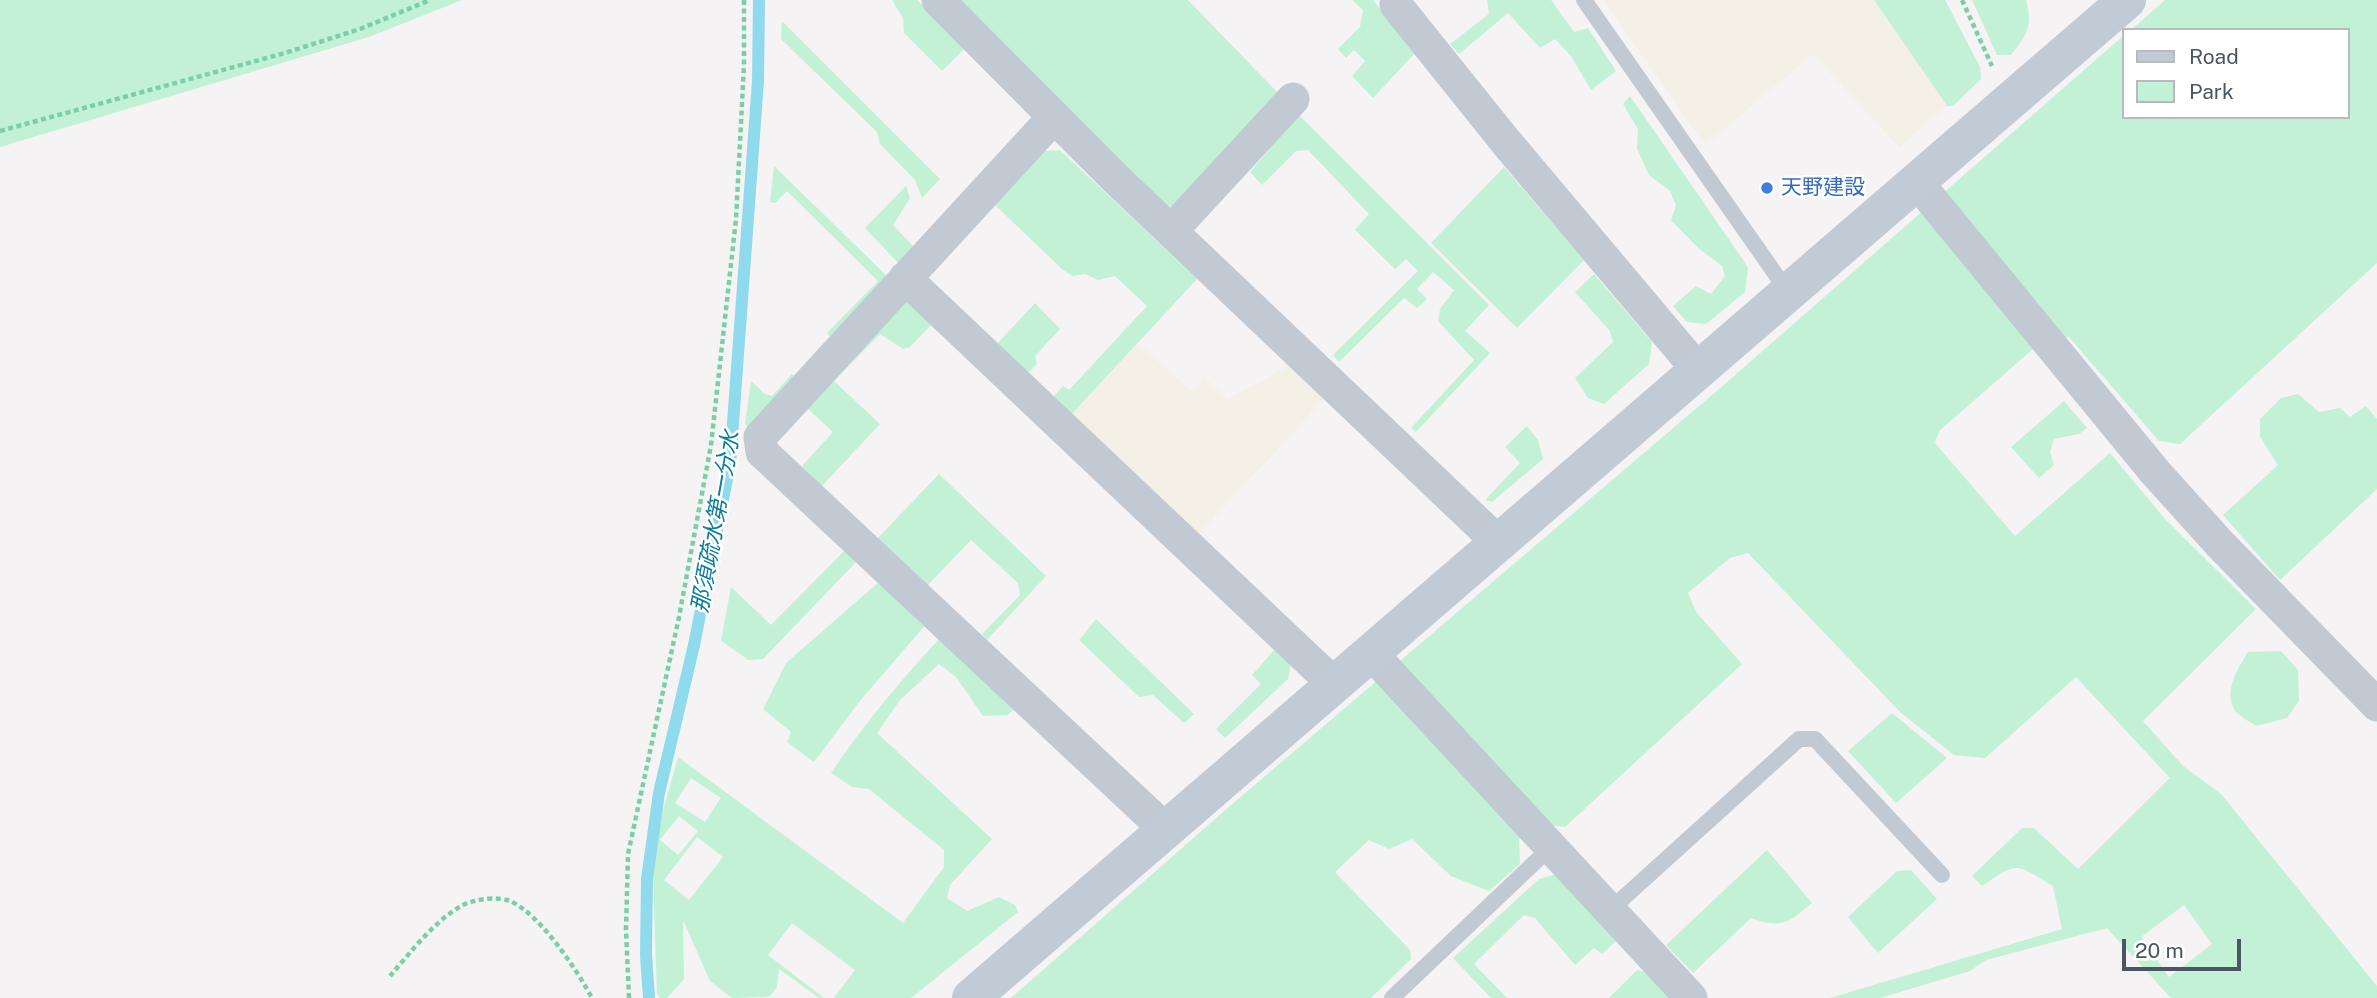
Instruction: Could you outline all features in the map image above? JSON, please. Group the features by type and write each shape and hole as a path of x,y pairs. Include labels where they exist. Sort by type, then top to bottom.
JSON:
{"street":[{"path":"938,0 1171,231 1498,542"},
{"path":"971,998 2127,0"},
{"path":"1394,2 1506,142 1698,370"},
{"path":"1171,231 1293,99"},
{"path":"1054,117 760,437 762,452 1166,830"},
{"path":"1916,181 2155,472 2220,544 2377,705"},
{"path":"905,278 1334,684"},
{"path":"1370,652 1691,998"}],"lane":[{"path":"1584,0 1788,292"},
{"path":"1610,910 1800,739 1815,739 1942,875"},
{"path":"1392,998 1551,847"}],"path":[{"path":"0,131 285,53 360,29 430,0"},
{"path":"629,998 626,930 628,854 679,617 711,445 736,219 744,65 744,0"},
{"path":"1962,0 2008,102"},
{"path":"390,976 425,935 463,905 486,898 509,901 528,915 554,940 592,998"}],"green space":[{"path":"0,0 462,0 369,37 0,147"},
{"path":"892,0 917,0 965,48 942,71 904,33 903,18"},
{"path":"957,0 1188,0 1278,93 1173,206 1162,208"},
{"path":"1352,0 1373,0 1416,52 1373,98 1352,76 1365,61 1354,50 1346,58 1338,49 1360,27 1363,10"},
{"path":"1487,0 1551,0 1574,32 1588,28 1616,71 1591,90 1571,56 1555,39 1540,48 1508,13 1459,54 1450,44 1489,14"},
{"path":"1874,0 1945,0 1980,67 1981,79 1953,106 1947,106"},
{"path":"1972,0 2026,0 2029,24 2021,42 2011,55 1997,55"},
{"path":"2165,0 2377,0 2377,263 2180,444 2159,441 2069,337 2048,336 1939,431 1935,443 2015,536 2110,453 2165,519 2256,609 2143,721 2183,766 2221,794 2377,986 2377,998 2171,998 2107,928 1986,960 1970,971 1880,998 1830,998 2062,929 2053,886 2032,873 2024,869 2011,869 1982,886 1972,876 2022,828 2034,828 2078,869 2170,778 2076,677 1985,758 1954,755 1900,712 1748,553 1730,558 1688,593 1696,612 1742,664 1565,827 1542,824 1519,839 1520,864 1489,891 1451,876 1412,839 1389,849 1369,840 1335,872 1410,950 1411,959 1371,998 1011,998 1230,806 1726,383 2122,37 2122,119 2349,119 2349,28 2133,28","holes":["2184,905 2212,944 2169,977 2141,937"]},
{"path":"782,21 940,179 922,198 915,180 880,144 877,132 781,39"},
{"path":"1630,96 1748,267 1745,292 1706,324 1687,322 1673,306 1696,286 1711,294 1725,276 1722,266 1698,248 1671,220 1676,205 1670,191 1649,175 1637,149 1638,129 1623,104"},
{"path":"1299,115 1489,305 1465,331 1490,353 1416,432 1411,428 1474,360 1438,321 1440,309 1454,290 1433,272 1417,289 1427,299 1417,308 1404,298 1339,362 1333,355 1418,271 1406,259 1395,269 1355,230 1369,214 1308,150 1296,151 1262,185 1250,172"},
{"path":"1060,150 1197,279 1071,415 1052,398 1063,386 1069,390 1147,306 1115,276 1098,280 1085,274 1073,276 1063,270 994,204 1045,151"},
{"path":"774,166 890,279 833,340 827,333 878,281 787,191 775,203 770,202"},
{"path":"1504,167 1584,260 1517,328 1431,243"},
{"path":"906,186 910,198 893,225 915,248 900,265 865,228"},
{"path":"1594,274 1652,342 1649,364 1604,404 1588,398 1575,378 1613,342 1610,331 1575,292"},
{"path":"904,299 931,325 910,347 903,349 880,334 834,381 880,424 821,487 802,466 833,432 806,407"},
{"path":"1035,303 1060,329 1035,356 1037,364 1027,374 996,345"},
{"path":"792,374 798,379 751,429 745,424 751,381 765,394 772,396"},
{"path":"2298,394 2319,412 2340,408 2350,417 2366,406 2377,419 2377,489 2280,580 2223,515 2278,465 2260,437 2260,419 2281,398"},
{"path":"2064,401 2087,428 2079,434 2054,439 2050,452 2054,465 2039,478 2011,447"},
{"path":"1527,426 1538,440 1543,459 1492,502 1485,500 1520,463 1505,447"},
{"path":"939,474 1046,576 987,640 982,634 1020,595 1018,583 971,540 927,586 877,539"},
{"path":"845,550 859,559 763,659 749,660 721,641 731,587 771,625"},
{"path":"880,581 927,623 859,702 814,762 787,742 791,732 763,709 786,663"},
{"path":"1096,619 1194,714 1184,723 1153,695 1139,697 1079,640"},
{"path":"941,637 1017,705 1008,715 983,716 956,677 939,664 900,700 877,733 992,839 950,885 947,898 967,911 999,897 1015,905 1018,912 911,998 834,998 855,970 792,923 768,955 824,998 819,998 779,969 777,987 769,997 732,998 710,981 683,920 684,979 667,998 660,998 657,994 653,878 659,825 678,757 903,923 944,867 944,850 869,789 852,787 831,773 897,686","holes":["691,778 721,798 705,822 675,803","679,816 698,831 678,855 660,840","697,837 723,857 689,900 664,880"]},
{"path":"1275,649 1291,665 1288,679 1225,738 1216,729 1261,684 1252,675"},
{"path":"2281,651 2298,670 2299,701 2287,718 2256,726 2239,715 2232,706 2233,682 2248,652"},
{"path":"1892,713 1947,758 1896,803 1848,751"},
{"path":"1767,850 1812,903 1784,922 1771,923 1751,918 1693,973 1666,945"},
{"path":"1911,870 1937,899 1878,953 1848,917 1897,871"},
{"path":"1556,874 1620,937 1602,954 1594,948 1575,965 1535,918 1524,915 1474,964 1507,998 1491,998 1453,958 1539,879"},
{"path":"1637,970 1651,973 1674,998 1609,998"}],"sand":[{"path":"1603,0 1873,0 1947,106 1899,147 1813,54 1705,145"},
{"path":"1138,343 1190,390 1205,379 1228,399 1290,365 1326,397 1198,535 1071,415"}],"waterway":[{"name":"那須疏水第一分水","path":"649,998 646,955 647,879 659,793 694,645 730,464 758,81 759,0"}],"place":[{"name":"天野建設","path":"1767,188"}]}
